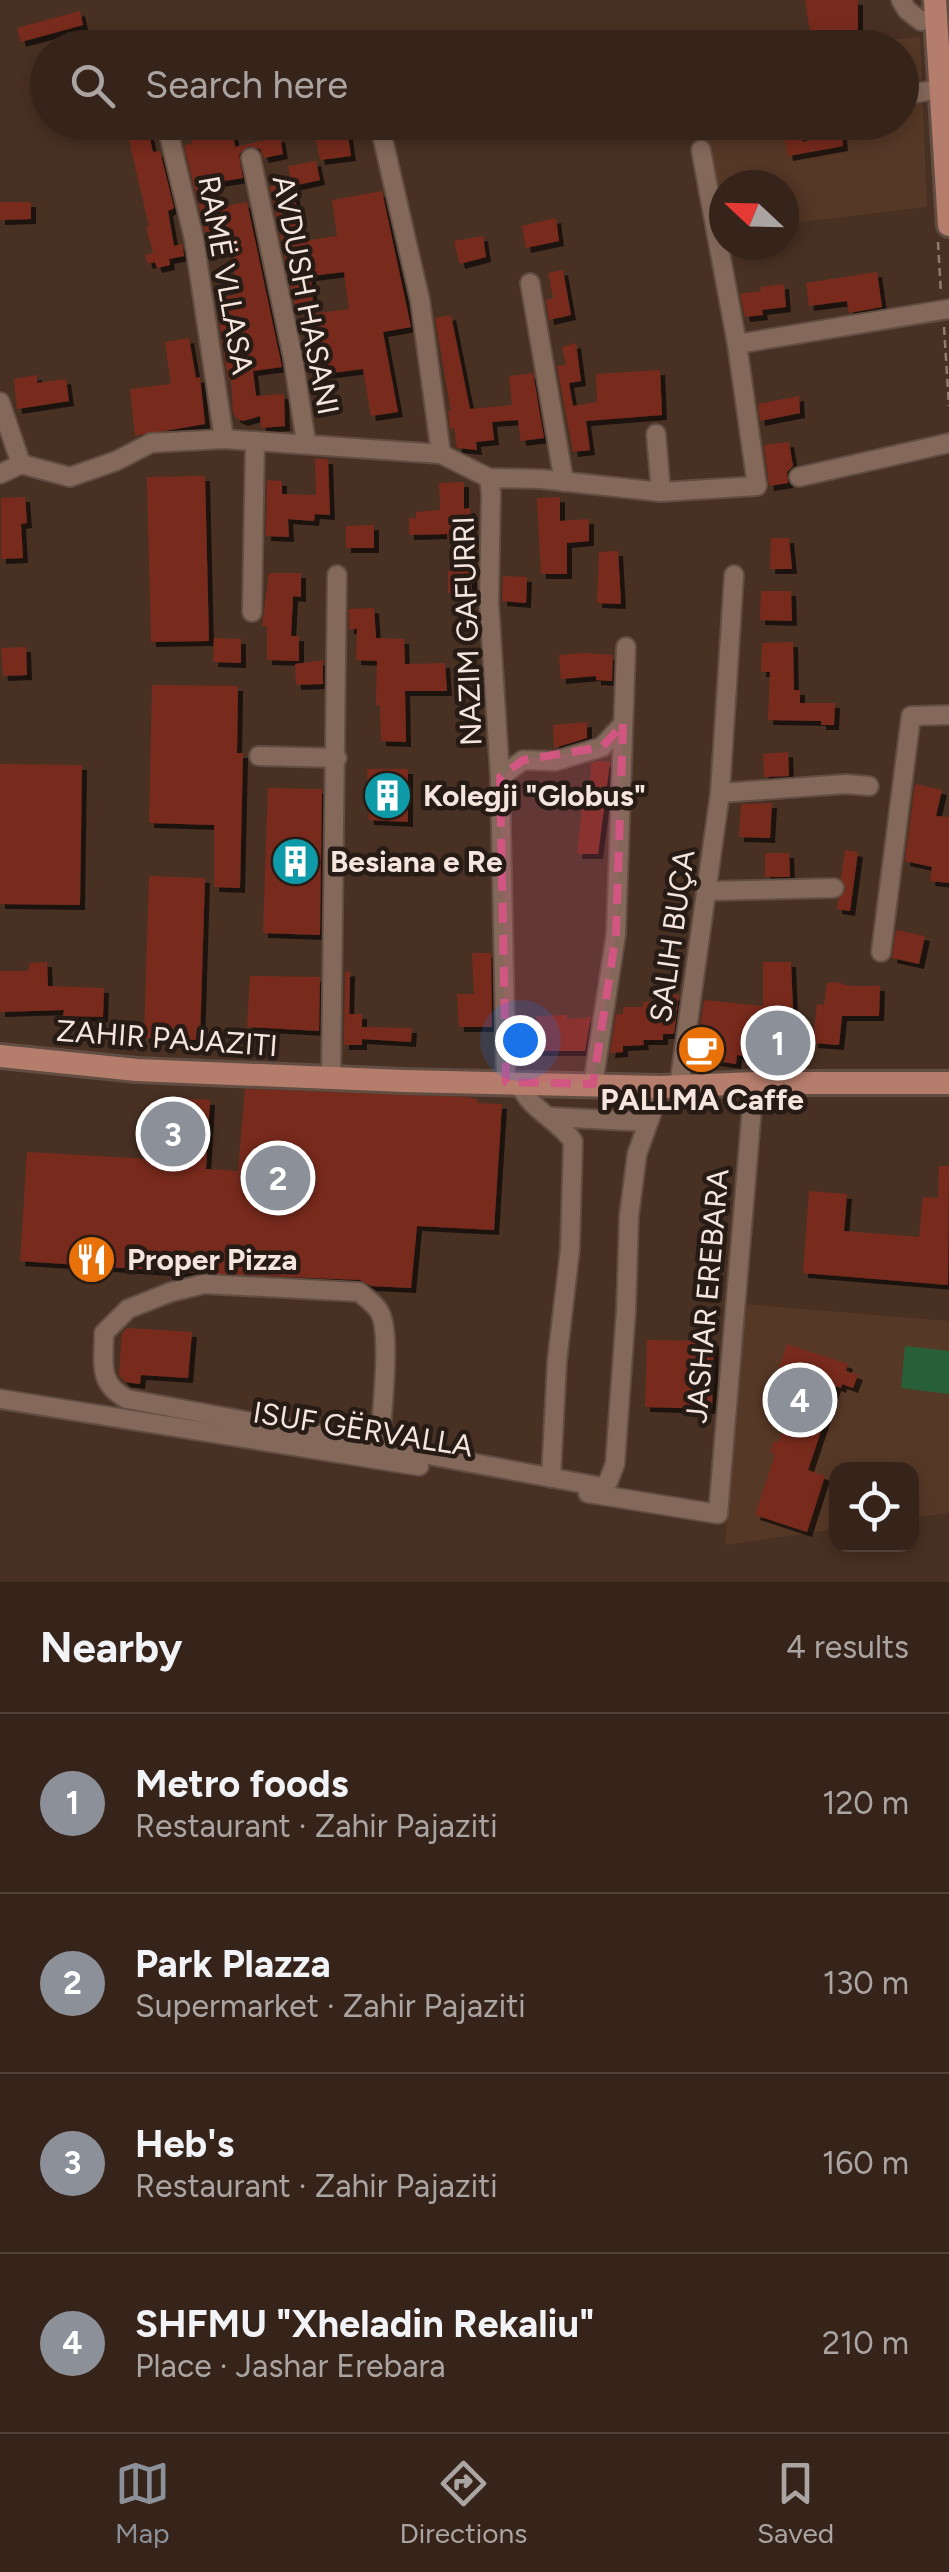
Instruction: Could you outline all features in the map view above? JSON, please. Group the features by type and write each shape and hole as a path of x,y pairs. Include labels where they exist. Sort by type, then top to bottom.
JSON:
{"main road":[{"path":"936,9 949,225"},
{"name":"ZAHIR PAJAZITI","path":"0,1056 137,1070 331,1077 670,1086 947,1084"}],"street":[{"path":"901,0 906,10 921,21 936,9"},
{"path":"919,92 941,89"},
{"name":"RAMË VLLASA","path":"170,140 194,238 224,438"},
{"path":"0,474 21,464 70,477 116,461 151,443 224,438 440,454 420,300 383,140"},
{"path":"488,478 661,492 757,486 737,344 701,150"},
{"name":"AVDUSH HASANI","path":"251,158 293,358 306,442"},
{"path":"530,283 564,482"},
{"path":"737,344 949,309"},
{"path":"0,402 21,464"},
{"path":"656,434 661,492"},
{"path":"252,612 255,442"},
{"path":"799,477 949,444"},
{"name":"NAZIM GAFURRI","path":"440,454 488,478 491,493 490,602 512,1082"},
{"path":"331,1077 336,575"},
{"name":"SALIH BUÇA","path":"550,1478 602,1487 613,1473 629,1216 637,1154 648,1122 670,1086 707,891 720,793 735,578"},
{"path":"593,1084 616,934 626,646"},
{"path":"881,952 911,716 949,715"},
{"name":"NAZIM GAFURRI","path":"500,776 523,760 555,760 602,747 622,724"},
{"path":"259,756 337,758"},
{"path":"720,793 846,784 869,786"},
{"path":"707,891 834,888"},
{"path":"380,1446 385,1336 376,1306 359,1292 204,1284 128,1309 104,1334 104,1378 112,1391 127,1399 550,1478 556,1361 570,1250 573,1141 512,1082"},
{"name":"JASHAR EREBARA","path":"718,1514 754,1083"},
{"path":"552,1117 648,1122"},
{"name":"ISUF GËRVALLA","path":"0,1400 718,1514"}],"highlighted area":[{"path":"623,724 616,934 593,1084 506,1082 500,777 523,760 602,747"}],"shaded area":[{"path":"920,37 927,207 799,222 799,170 712,170 707,140 919,140"},
{"path":"743,1304 949,1321 949,1513 919,1517 919,1462 829,1462 829,1530 725,1545"}],"green space":[{"path":"905,1346 949,1351 949,1394 901,1388"}],"building":[{"path":"805,0 858,0 858,30 810,30"},
{"path":"80,11 83,25 65,30 30,30 30,40 21,42 17,28"},
{"path":"129,140 150,140 153,152 160,151 174,208 168,211 174,246 182,244 184,256 169,259 170,265 157,268 155,262 148,264 145,255 153,253"},
{"path":"191,140 234,140 235,147 281,140 283,154 264,158 260,149 248,146 239,155 243,178 206,184 211,209 247,202 282,367 253,371 256,396 284,394 285,426 261,428 260,416 243,421 233,411 216,299 238,294 227,232 206,236 184,145 192,144"},
{"path":"316,140 349,140 351,156 320,160"},
{"path":"785,140 842,140 843,146 788,156"},
{"path":"316,161 320,180 293,186 303,241 337,236 332,200 382,191 411,327 383,332 398,412 371,416 363,369 324,374 312,314 349,309 344,272 311,276 313,304 295,307 270,187 291,182 288,166"},
{"path":"0,202 31,202 31,219 0,220"},
{"path":"556,218 559,241 526,248 522,226"},
{"path":"483,236 486,257 460,264 454,241"},
{"path":"563,270 571,315 549,320 546,300 553,298 548,273"},
{"path":"877,272 882,307 849,313 847,301 809,306 806,283"},
{"path":"784,284 786,307 745,317 740,294"},
{"path":"451,315 470,409 512,405 509,376 533,373 544,438 521,441 518,420 492,422 494,440 476,442 477,450 457,448 454,428 450,429 451,411 435,318"},
{"path":"189,338 196,378 200,377 205,424 135,436 130,389 171,384 165,342"},
{"path":"576,343 581,381 569,383 573,406 597,402 596,374 660,370 662,415 586,421 590,450 573,452 557,366 566,365 562,347"},
{"path":"37,375 37,383 66,379 69,401 17,409 14,379"},
{"path":"799,396 800,413 760,421 758,404"},
{"path":"789,442 793,466 787,472 788,483 769,486 764,445"},
{"path":"315,459 328,459 330,515 315,514 314,521 288,519 289,537 266,536 267,480 282,481 282,494 316,495"},
{"path":"205,476 209,641 151,642 147,477"},
{"path":"464,482 464,509 470,508 472,540 448,541 447,534 409,535 409,518 416,518 416,512 440,510 439,483"},
{"path":"25,497 27,523 21,524 23,558 1,559 1,498"},
{"path":"560,497 560,521 589,519 589,541 567,543 567,574 541,574 537,498"},
{"path":"374,525 374,548 346,548 346,526"},
{"path":"771,538 789,538 792,569 770,569"},
{"path":"618,551 621,604 597,603 599,552"},
{"path":"448,571 472,571 472,593 448,593"},
{"path":"269,573 301,573 301,597 293,596 291,636 299,636 299,661 267,660 267,626 262,626"},
{"path":"503,576 527,577 526,603 502,601"},
{"path":"761,591 791,591 792,621 760,620"},
{"path":"374,608 376,638 404,639 405,664 445,663 447,691 405,691 406,742 381,741 380,705 376,705 377,661 356,660 357,629 349,629 349,609"},
{"path":"214,638 241,639 241,663 213,662"},
{"path":"793,642 794,690 800,690 800,703 835,703 834,725 821,725 821,721 768,720 770,672 761,672 762,643"},
{"path":"26,647 27,675 3,676 1,648"},
{"path":"559,655 613,655 612,681 596,680 596,676 561,679"},
{"path":"323,660 323,684 296,685 295,664"},
{"path":"152,685 238,686 237,753 243,753 240,888 214,887 214,825 149,823"},
{"path":"587,722 587,738 554,748 553,725"},
{"path":"788,752 789,776 764,777 763,754"},
{"path":"610,762 598,854 577,854 583,796 590,796 591,763"},
{"path":"0,764 82,765 80,905 0,904"},
{"name":"Kolegji \"Globus\"","path":"367,769 408,769 408,822 369,820"},
{"path":"915,784 942,790 936,816 949,817 949,883 930,881 932,867 905,861"},
{"name":"Besiana e Re","path":"268,788 322,789 320,935 263,933"},
{"path":"772,803 770,838 739,837 741,804"},
{"path":"845,850 858,852 850,911 837,909 838,899 846,889 841,878"},
{"path":"765,853 789,853 790,877 765,877"},
{"path":"149,876 205,878 200,1040 144,1038"},
{"path":"896,930 925,936 919,964 892,958"},
{"path":"472,953 491,953 492,1027 459,1027 457,994 474,994"},
{"path":"47,962 48,986 104,988 103,1017 63,1016 64,1010 0,1012 0,971 28,971 30,963"},
{"path":"763,962 791,962 793,1009 789,1047 760,1044 758,1058 737,1055 736,1064 696,1054 704,1000 763,1006"},
{"path":"350,971 349,1014 362,1014 362,1027 412,1028 411,1042 362,1039 362,1045 344,1045 345,972"},
{"path":"250,976 320,977 319,1031 247,1027"},
{"path":"827,983 880,986 879,1016 842,1016 839,1045 813,1043 817,1004 824,1005"},
{"path":"663,995 679,995 674,1034 663,1034 663,1040 643,1040 644,1045 623,1046 623,1052 610,1053 616,1014 623,1014 623,1007 663,1001"},
{"path":"567,1015 567,1019 591,1017 585,1051 518,1051 517,1023 536,1022 536,1016"},
{"path":"245,1089 466,1097 477,1099 477,1103 502,1104 494,1230 417,1226 411,1288 371,1286 360,1280 20,1261 27,1152 166,1160 169,1098 210,1100 206,1169 238,1171"},
{"path":"939,1166 949,1166 948,1285 803,1273 809,1191 847,1194 844,1231 919,1237 923,1197 938,1198"},
{"path":"127,1328 192,1332 188,1378 141,1375 140,1384 125,1382 119,1375 122,1333"},
{"path":"647,1340 714,1341 712,1409 645,1407"},
{"path":"787,1344 848,1364 846,1371 858,1375 853,1388 836,1386 808,1470 825,1476 807,1532 755,1515 775,1454 770,1452 774,1441 779,1442 789,1411 767,1403"}],"place":[{"name":"Kolegji \"Globus\"","path":"388,795"},
{"name":"Besiana e Re","path":"295,861"},
{"name":"Metro foods","path":"778,1043"},
{"name":"PALLMA Caffe","path":"702,1050"},
{"name":"Heb's","path":"173,1134"},
{"name":"Park Plazza","path":"278,1178"},
{"name":"Proper Pizza","path":"92,1259"},
{"name":"SHFMU \"Xheladin Rekaliu\"","path":"800,1400"}]}
